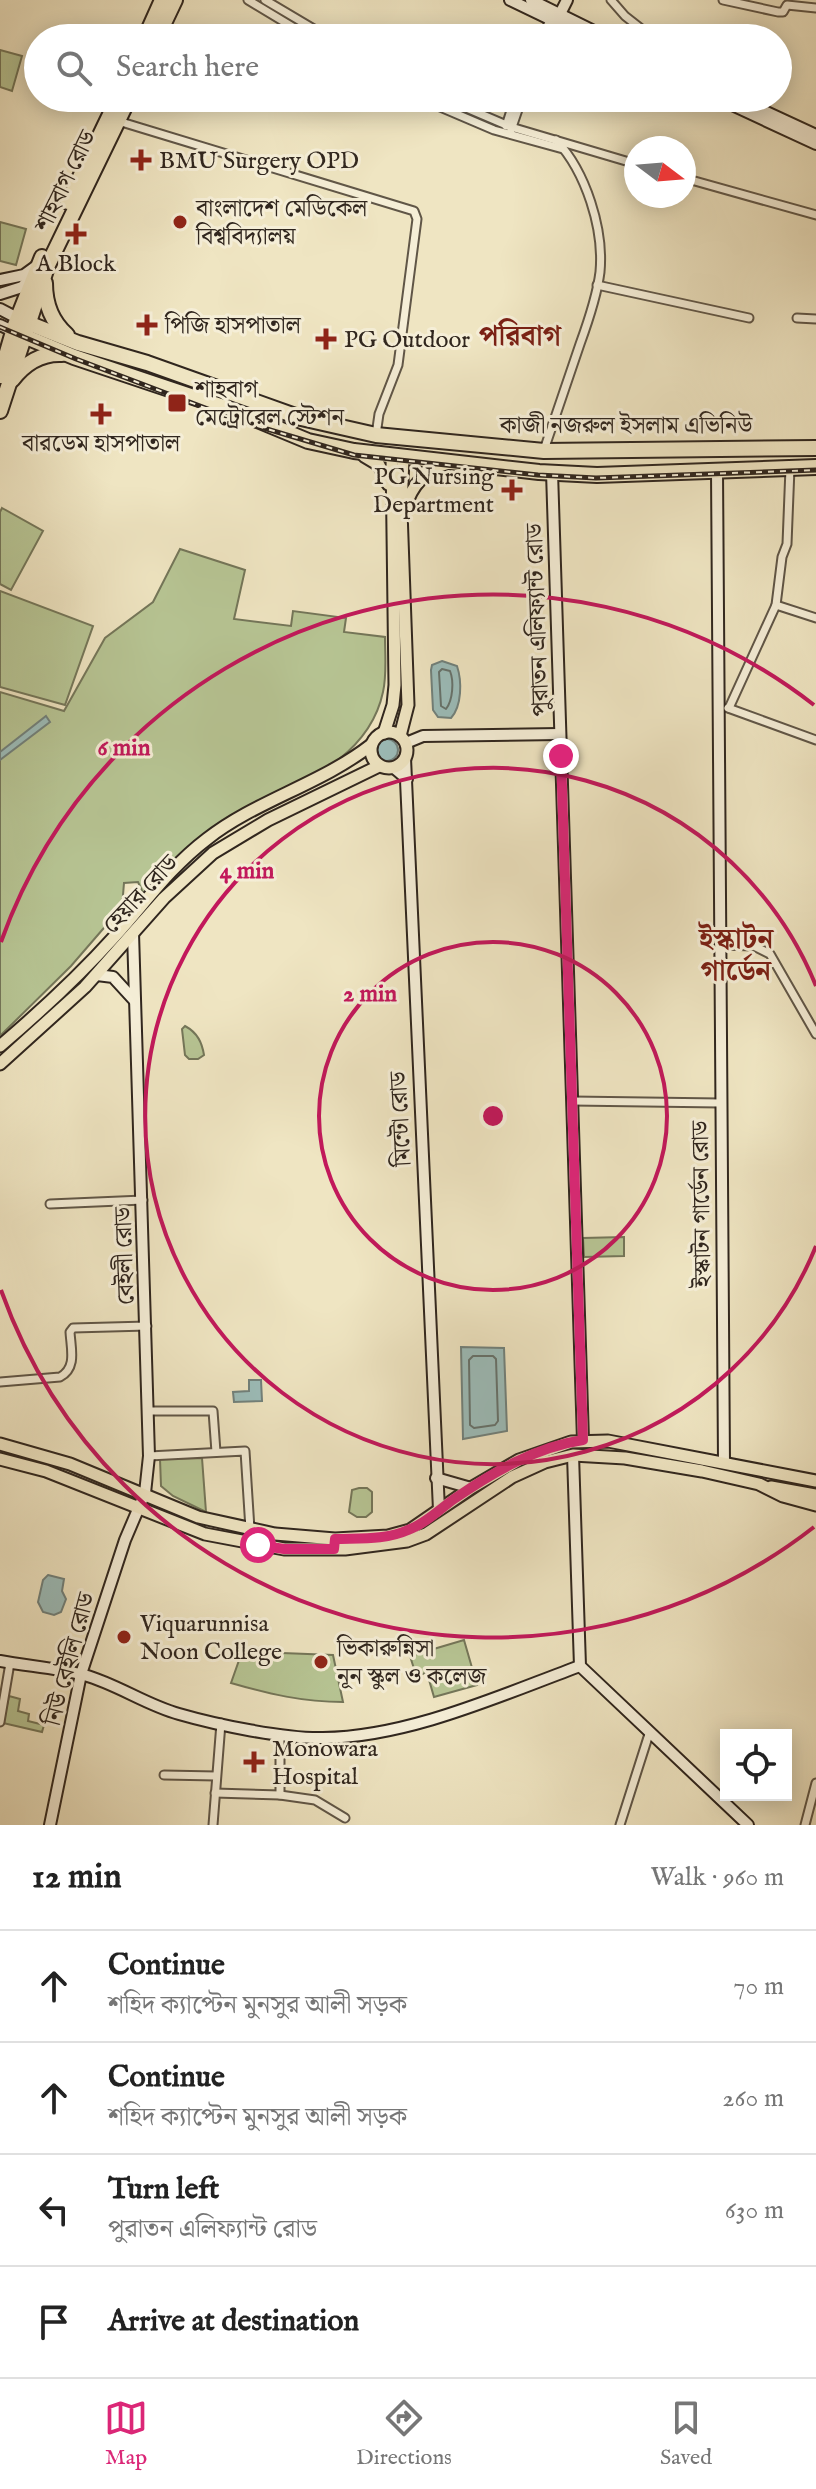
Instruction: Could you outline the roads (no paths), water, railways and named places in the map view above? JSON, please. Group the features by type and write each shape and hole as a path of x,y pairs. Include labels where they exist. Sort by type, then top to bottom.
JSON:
{"highway":[{"path":"151,24 162,0"},
{"path":"164,24 175,0"},
{"name":"শাহবাগ রোড","path":"19,327 43,265 112,112"},
{"name":"শাহবাগ রোড","path":"43,265 122,112"},
{"path":"2,404 21,369 34,360 76,350 48,308 43,265"},
{"path":"0,376 19,327"},
{"path":"2,404 19,327"},
{"name":"কাজী নজরুল ইসলাম এভিনিউ","path":"19,327 308,441 354,451 449,463 597,475 816,467"},
{"name":"কাজী নজরুল ইসলাম এভিনিউ","path":"76,350 147,363 301,418 376,435 544,451 816,448"},
{"path":"398,457 400,438"}],"main road":[{"path":"510,0 573,24"},
{"path":"531,0 566,24"},
{"path":"555,17 560,0"},
{"path":"555,17 567,0"},
{"path":"747,112 816,144"},
{"path":"766,112 816,135"},
{"path":"0,280 24,275 43,265"},
{"path":"0,294 22,287 43,265"},
{"path":"0,309 19,327"},
{"path":"354,451 372,459 384,473 388,485 388,519 396,524"},
{"path":"384,733 393,705 395,685 398,457"},
{"path":"394,768 405,758 403,739 407,719 407,647 396,524 414,487 427,473 449,463"},
{"name":"ইস্কাটন গার্ডেন রোড","path":"717,471 723,709 719,945 724,1462"},
{"name":"পুরাতন এলিফ্যান্ট রোড","path":"552,472 583,1440"},
{"path":"407,719 411,731 420,737"},
{"path":"0,1046 77,976 167,874 207,838 343,766 371,745 376,737 384,733 403,739 560,734"},
{"path":"371,745 372,757 379,766 394,768 407,779"},
{"name":"মিন্টো রোড","path":"405,758 436,1478 442,1515"},
{"name":"হেয়ার রোড","path":"0,1064 97,975 192,870 213,853 268,820 379,766"},
{"name":"বেইলী রোড","path":"133,933 149,1456 145,1493 139,1507"},
{"path":"97,975 118,980 136,1003"},
{"path":"442,1515 471,1488 528,1456 557,1445 583,1440 608,1441 724,1462 761,1478 816,1495"},
{"path":"0,1444 70,1464 198,1517 334,1544"},
{"path":"573,1455 580,1666 745,1824"},
{"path":"0,1459 46,1471 205,1534 284,1549 398,1534 545,1462 573,1455 604,1456 816,1484"},
{"path":"436,1478 471,1488"},
{"path":"761,1478 783,1496 816,1505"},
{"path":"791,1486 816,1484"},
{"name":"নিউ বেইলি রোড","path":"50,1825 81,1674 139,1507"},
{"path":"5,1662 81,1674 162,1709 280,1734 323,1738 405,1725 479,1703 580,1666"}],"street":[{"path":"248,0 267,5 303,24"},
{"path":"611,0 635,24"},
{"path":"723,0 778,12 783,12 787,3 816,8"},
{"path":"267,5 292,24"},
{"path":"551,24 555,17"},
{"path":"553,24 555,17"},
{"path":"458,112 565,149 577,147"},
{"path":"471,112 508,130 556,140 624,161"},
{"path":"508,130 512,112"},
{"path":"508,130 516,112"},
{"path":"118,121 414,211 417,219 398,365 379,414 376,435"},
{"path":"544,451 581,341 597,285 600,262 596,226 581,179 565,149 556,140"},
{"path":"696,181 816,215"},
{"path":"597,285 749,318"},
{"path":"797,318 816,319"},
{"path":"790,468 787,544 782,557 776,605 723,709 816,740"},
{"path":"776,605 816,618"},
{"path":"719,945 754,946 770,954 816,1034"},
{"path":"572,1101 720,1103"},
{"path":"50,1204 143,1200"},
{"path":"0,1382 60,1377 68,1372 72,1367 70,1332 73,1328 147,1326"},
{"path":"148,1411 213,1411 216,1452"},
{"path":"149,1456 245,1451 250,1529"},
{"path":"0,1722 5,1662"},
{"path":"213,1825 221,1723"},
{"path":"280,1734 280,1795"},
{"path":"620,1825 649,1734"},
{"path":"164,1775 216,1776"},
{"path":"805,1825 816,1783"},
{"path":"215,1793 280,1795 315,1800 345,1818"}],"water":[{"path":"442,661 457,666 460,679 459,700 451,718 438,717 433,710 431,670 432,665"},
{"path":"46,716 50,722 0,760 0,752"},
{"path":"387,739 395,742 398,750 395,758 387,761 379,758 376,750 379,742"},
{"path":"461,1347 504,1348 507,1431 463,1439"},
{"path":"249,1380 261,1380 262,1401 234,1402 233,1392 249,1391"},
{"path":"48,1575 64,1579 62,1591 66,1599 61,1612 54,1615 43,1612 38,1602 43,1580"}],"railway":[{"path":"0,327 237,420 354,455 538,475 596,478 816,470"}],"place":[{"name":"BMU Surgery OPD","path":"141,160"},
{"name":"বাংলাদেশ মেডিকেল বিশ্ববিদ্যালয়","path":"180,222"},
{"name":"A Block","path":"76,234"},
{"name":"পিজি হাসপাতাল","path":"147,325"},
{"name":"PG Outdoor","path":"326,339"},
{"name":"শাহবাগ মেট্রোরেল স্টেশন","path":"177,403"},
{"name":"বারডেম হাসপাতাল","path":"101,414"},
{"name":"PG Nursing Department","path":"512,490"},
{"name":"Viquarunnisa Noon College","path":"124,1637"},
{"name":"ভিকারুন্নিসা নূন স্কুল ও কলেজ","path":"321,1662"},
{"name":"Monowara Hospital","path":"254,1762"}],"district":[{"name":"পরিবাগ","path":"520,335"},
{"name":"ইস্কাটন গার্ডেন","path":"736,954"}]}
